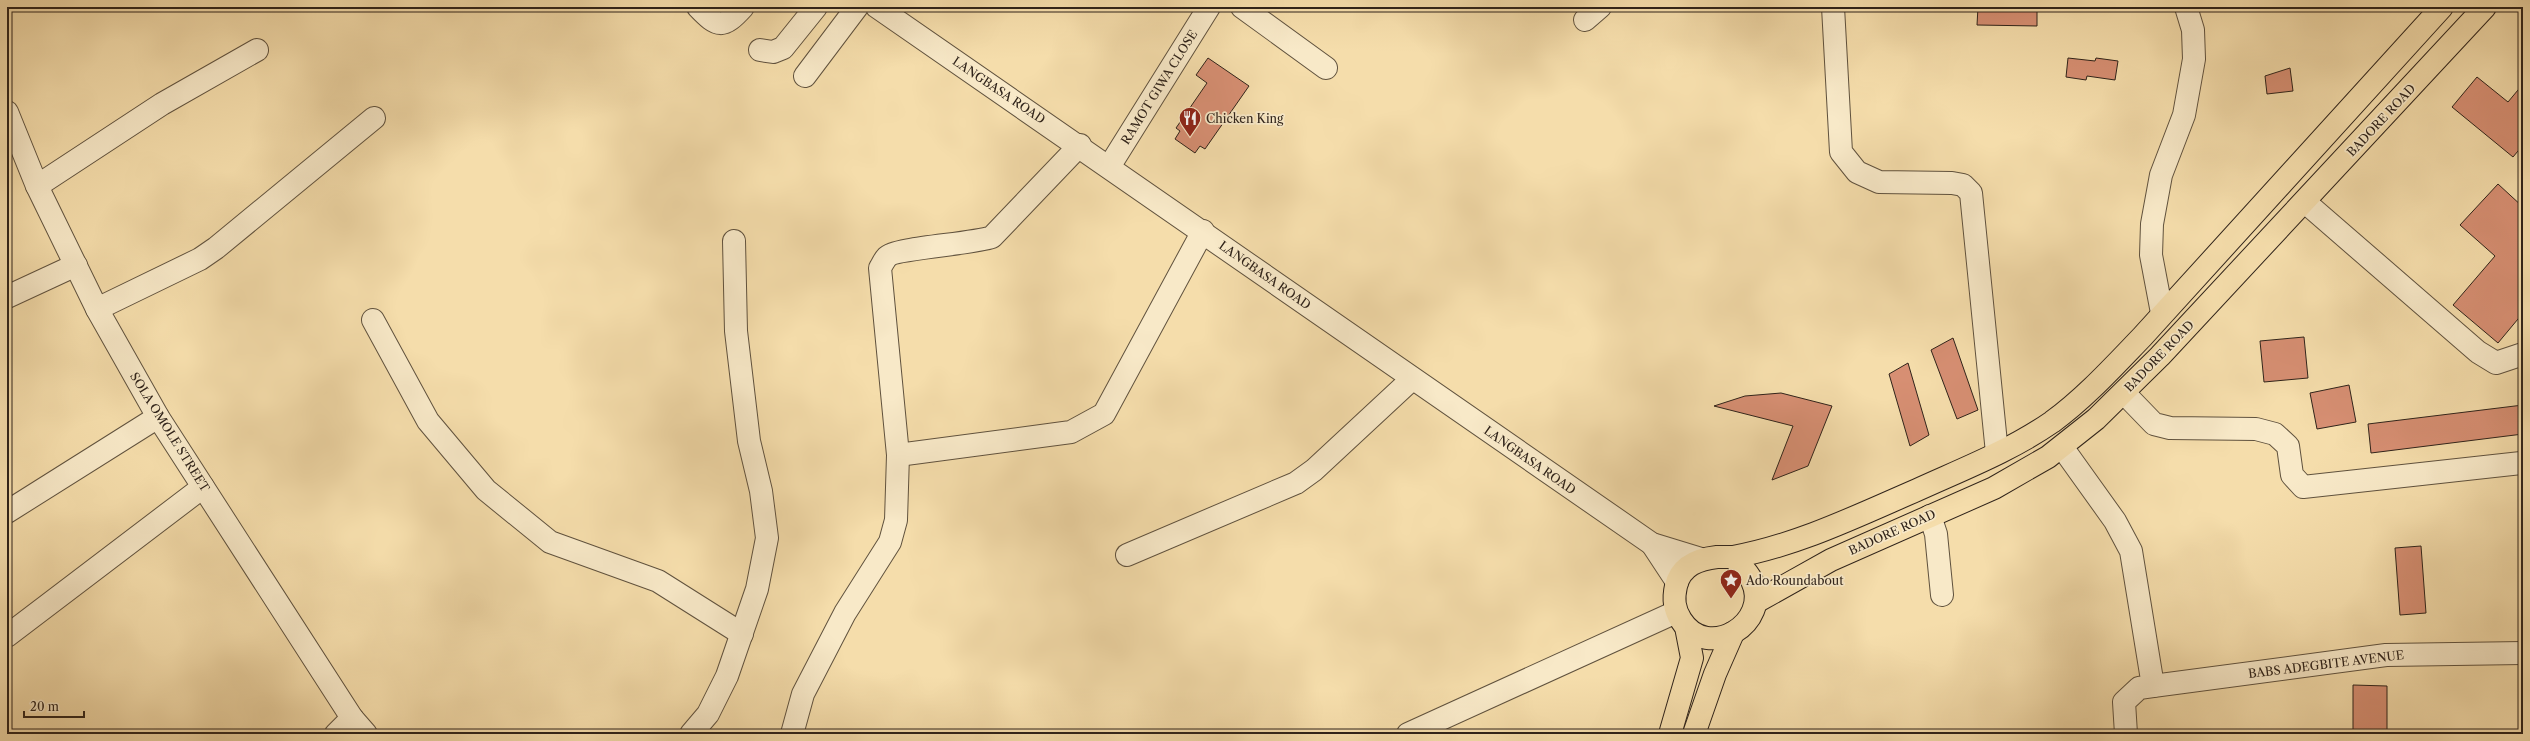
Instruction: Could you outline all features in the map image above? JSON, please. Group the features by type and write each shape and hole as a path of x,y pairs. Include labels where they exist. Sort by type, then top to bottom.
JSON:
{"main road":[{"name":"BADORE ROAD","path":"1733,557 1758,553 1823,531 1997,453 2031,435 2053,420 2102,378 2142,337 2162,313 2442,7"},
{"name":"BADORE ROAD","path":"1756,602 1831,560 1994,488 2062,447 2124,393 2305,202 2485,7"},
{"path":"1670,734 1692,658 1673,597 1677,582 1687,568 1701,559 1733,557 1753,582 1756,602 1749,620 1734,633 1726,637 1704,638 1681,619"},
{"path":"1694,734 1715,674 1734,633"}],"street":[{"path":"698,7 711,21 720,25 731,21 743,7"},
{"path":"760,50 773,52 783,48 816,7"},
{"path":"805,76 857,7"},
{"name":"LANGBASA ROAD","path":"877,7 1080,145 1108,167 1203,231 1412,379 1652,544"},
{"name":"RAMOT GIWA CLOSE","path":"1108,167 1209,7"},
{"path":"1242,7 1326,68"},
{"path":"1833,7 1841,152 1857,172 1879,182 1963,184 1971,193 1997,453"},
{"path":"2162,313 2151,255 2152,224 2161,176 2184,115 2194,59 2193,30 2186,7"},
{"path":"37,186 162,104 257,50"},
{"name":"SOLA OMOLE STREET","path":"7,112 37,186 97,310 158,418 359,726"},
{"path":"97,310 200,259 216,248 374,118"},
{"path":"792,734 803,694 845,613 890,542 896,520 898,454 880,268 887,256 900,251 978,242 992,237 1080,145"},
{"path":"2305,202 2478,352 2496,363 2521,353"},
{"path":"898,454 1071,432 1104,414 1203,231"},
{"path":"691,734 708,714 727,676 757,589 768,538 761,491 749,441 736,330 734,241"},
{"path":"7,297 76,265"},
{"path":"373,320 428,420 486,490 550,542 658,581 742,634"},
{"path":"1127,555 1296,483 1314,470 1412,379"},
{"path":"2124,393 2154,424 2170,428 2256,429 2275,434 2288,446 2292,475 2303,487 2521,463"},
{"path":"7,512 158,418"},
{"path":"2062,447 2115,521 2131,551 2153,686"},
{"path":"7,636 203,486"},
{"path":"1930,516 1936,534 1942,595"},
{"path":"1652,544 1701,559"},
{"path":"1652,544 1677,582"},
{"path":"1408,734 1681,619"},
{"name":"BABS ADEGBITE AVENUE","path":"2126,734 2124,702 2139,688 2386,655 2523,653"},
{"path":"336,734 359,726"}],"building":[{"path":"1978,7 2037,7 2037,26 1977,25"},
{"path":"1208,58 1249,86 1205,149 1200,146 1195,153 1175,139 1180,131 1176,128 1207,83 1196,75"},
{"path":"2068,58 2095,61 2096,58 2118,61 2115,80 2087,76 2086,80 2066,77"},
{"path":"2290,68 2293,91 2267,94 2265,76"},
{"path":"2477,77 2508,102 2523,84 2523,145 2513,157 2452,107"},
{"path":"2498,184 2523,207 2523,313 2498,343 2453,305 2495,256 2460,225"},
{"path":"2304,337 2308,378 2264,382 2260,341"},
{"path":"1953,338 1978,410 1957,419 1931,350"},
{"path":"1908,363 1929,435 1910,446 1889,374"},
{"path":"2349,385 2356,422 2317,429 2310,393"},
{"path":"1781,393 1832,406 1808,466 1772,480 1793,426 1714,406 1745,396"},
{"path":"2523,405 2523,434 2371,453 2368,424"},
{"path":"2421,546 2426,613 2400,615 2395,548"},
{"path":"2353,685 2387,686 2387,734 2353,734"}],"place":[{"name":"Chicken King","path":"1190,138"},
{"name":"Ado Roundabout","path":"1731,600"}]}
